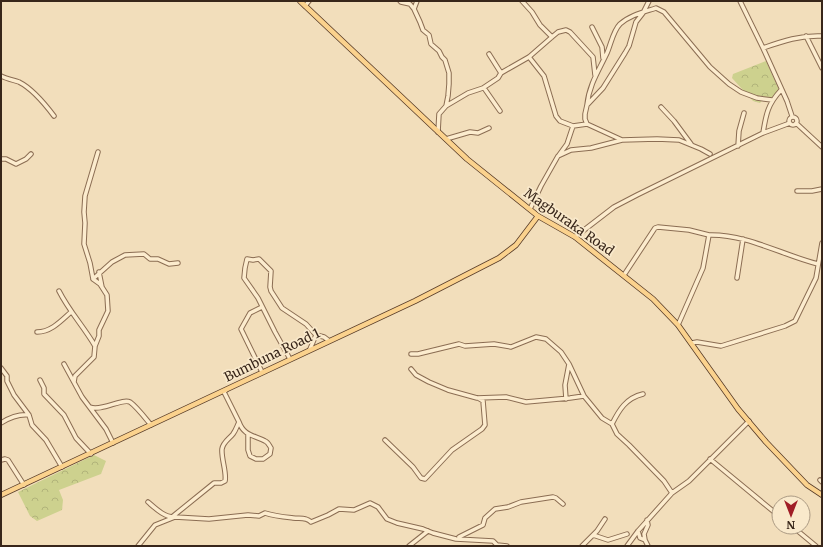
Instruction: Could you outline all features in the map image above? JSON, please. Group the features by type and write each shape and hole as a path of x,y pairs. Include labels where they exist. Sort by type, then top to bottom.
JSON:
{"main road":[{"name":"Magburaka Road","path":"300,1 438,132 501,187 538,216 575,236 653,298 678,325 738,409 766,442 807,485 822,495"},
{"name":"Bumbuna Road 1","path":"1,495 91,454 328,340 415,301 499,258 516,245 538,216"}],"street":[{"path":"305,6 309,1"},
{"path":"400,1 410,4 414,9 423,30 429,36 431,44 439,51 448,68 449,84 446,106"},
{"path":"414,9 417,1"},
{"path":"522,1 532,12 540,25 552,36"},
{"path":"587,105 603,88 620,63 629,46 636,22 643,13 649,1"},
{"path":"740,1 763,48 792,116 796,118 796,123 822,147"},
{"path":"588,124 585,119 585,114 588,94 608,52 618,26 627,18 656,8 664,12 710,67 729,84 741,92 751,96 772,100"},
{"path":"592,27 602,47 604,57 602,63"},
{"path":"438,132 439,114 446,106 468,93 484,88 501,74 529,57 558,32 566,30 570,32 593,57 595,77"},
{"path":"763,48 806,36 822,36"},
{"path":"806,36 822,68"},
{"path":"489,54 501,74"},
{"path":"529,57 544,76 556,116 560,121 573,126 588,124 622,140"},
{"path":"1,76 21,83 29,89 41,99 54,116"},
{"path":"484,88 500,111"},
{"path":"763,133 772,100 781,90"},
{"path":"661,107 692,145"},
{"path":"738,146 739,131 744,113"},
{"path":"790,123 792,116"},
{"path":"575,236 614,207 763,133 790,123 796,123"},
{"path":"530,209 558,156 567,144 573,126"},
{"path":"446,139 470,132 478,133 489,128"},
{"path":"679,140 684,134"},
{"path":"558,156 571,150 591,148 622,140 650,139 679,140 710,154"},
{"path":"98,152 85,196 84,244 93,279 102,287"},
{"path":"1,159 6,159 16,164 26,159 31,154"},
{"path":"797,191 822,189"},
{"path":"624,275 655,228 662,227 688,230 709,235 722,235 743,240 818,264"},
{"path":"678,325 703,268 709,235"},
{"path":"737,278 743,240"},
{"path":"692,343 697,342 721,346 795,321 816,278 822,243"},
{"path":"93,279 112,262 125,256 144,254 150,259 158,259 169,264 178,263"},
{"path":"290,358 244,278 244,268 247,259 259,259 272,271 271,291 282,308 306,324 316,335 324,337 328,340"},
{"path":"74,382 75,376 94,357 100,330 108,311 108,299 102,287 100,272"},
{"path":"816,278 822,279"},
{"path":"59,291 71,312 86,330 96,346"},
{"path":"262,307 250,313 241,329 262,372"},
{"path":"37,332 48,330 71,312"},
{"path":"310,349 316,335"},
{"path":"411,354 418,354 459,344 465,346 494,344 511,347 536,337 546,339 561,352 569,364 584,396 602,418 612,424 617,434 664,481 672,493"},
{"path":"64,364 82,397 106,428 113,443"},
{"path":"566,399 565,385 569,364"},
{"path":"1,368 7,376 8,384 14,395 29,415 32,425 46,440 62,467"},
{"path":"411,369 416,375 429,382 448,390 483,401"},
{"path":"40,380 44,388 44,394 64,415 76,438 91,454"},
{"path":"227,389 224,392 241,428 254,438 266,441 271,448 270,454 263,459 256,459 250,456 248,450 248,434"},
{"path":"612,424 624,403 643,394"},
{"path":"477,398 506,397 526,402 584,396"},
{"path":"483,401 489,398"},
{"path":"385,440 413,467 421,478 426,479 452,450 482,429 485,425 483,401"},
{"path":"90,407 97,408 130,402 139,410 151,425"},
{"path":"1,423 12,417 29,415"},
{"path":"138,546 155,525 173,517 214,483 221,483 225,480 226,476 222,450 223,443 234,433 239,422"},
{"path":"627,546 647,520 672,493 689,481 749,422"},
{"path":"710,459 771,509"},
{"path":"1,460 8,460 24,485"},
{"path":"456,539 483,525 485,518 495,509 508,507 521,502 553,497 562,504"},
{"path":"148,502 156,509 173,517 209,519 260,516 265,513 295,519 307,518 311,522 328,516 339,509 354,510 370,503 378,506 387,519 397,523 456,539 493,541 497,545 507,546"},
{"path":"582,546 593,535 605,519"},
{"path":"644,540 644,534 648,525 647,520"},
{"path":"409,546 428,531"},
{"path":"638,531 640,538 644,540 648,546"},
{"path":"593,535 608,540 627,534"},
{"path":"802,535 816,546"}],"green space":[{"path":"766,61 779,90 770,99 765,97 760,103 753,101 732,78 733,74"},
{"path":"94,455 106,461 101,474 59,490 63,500 62,510 37,521 30,516 18,492"}]}
